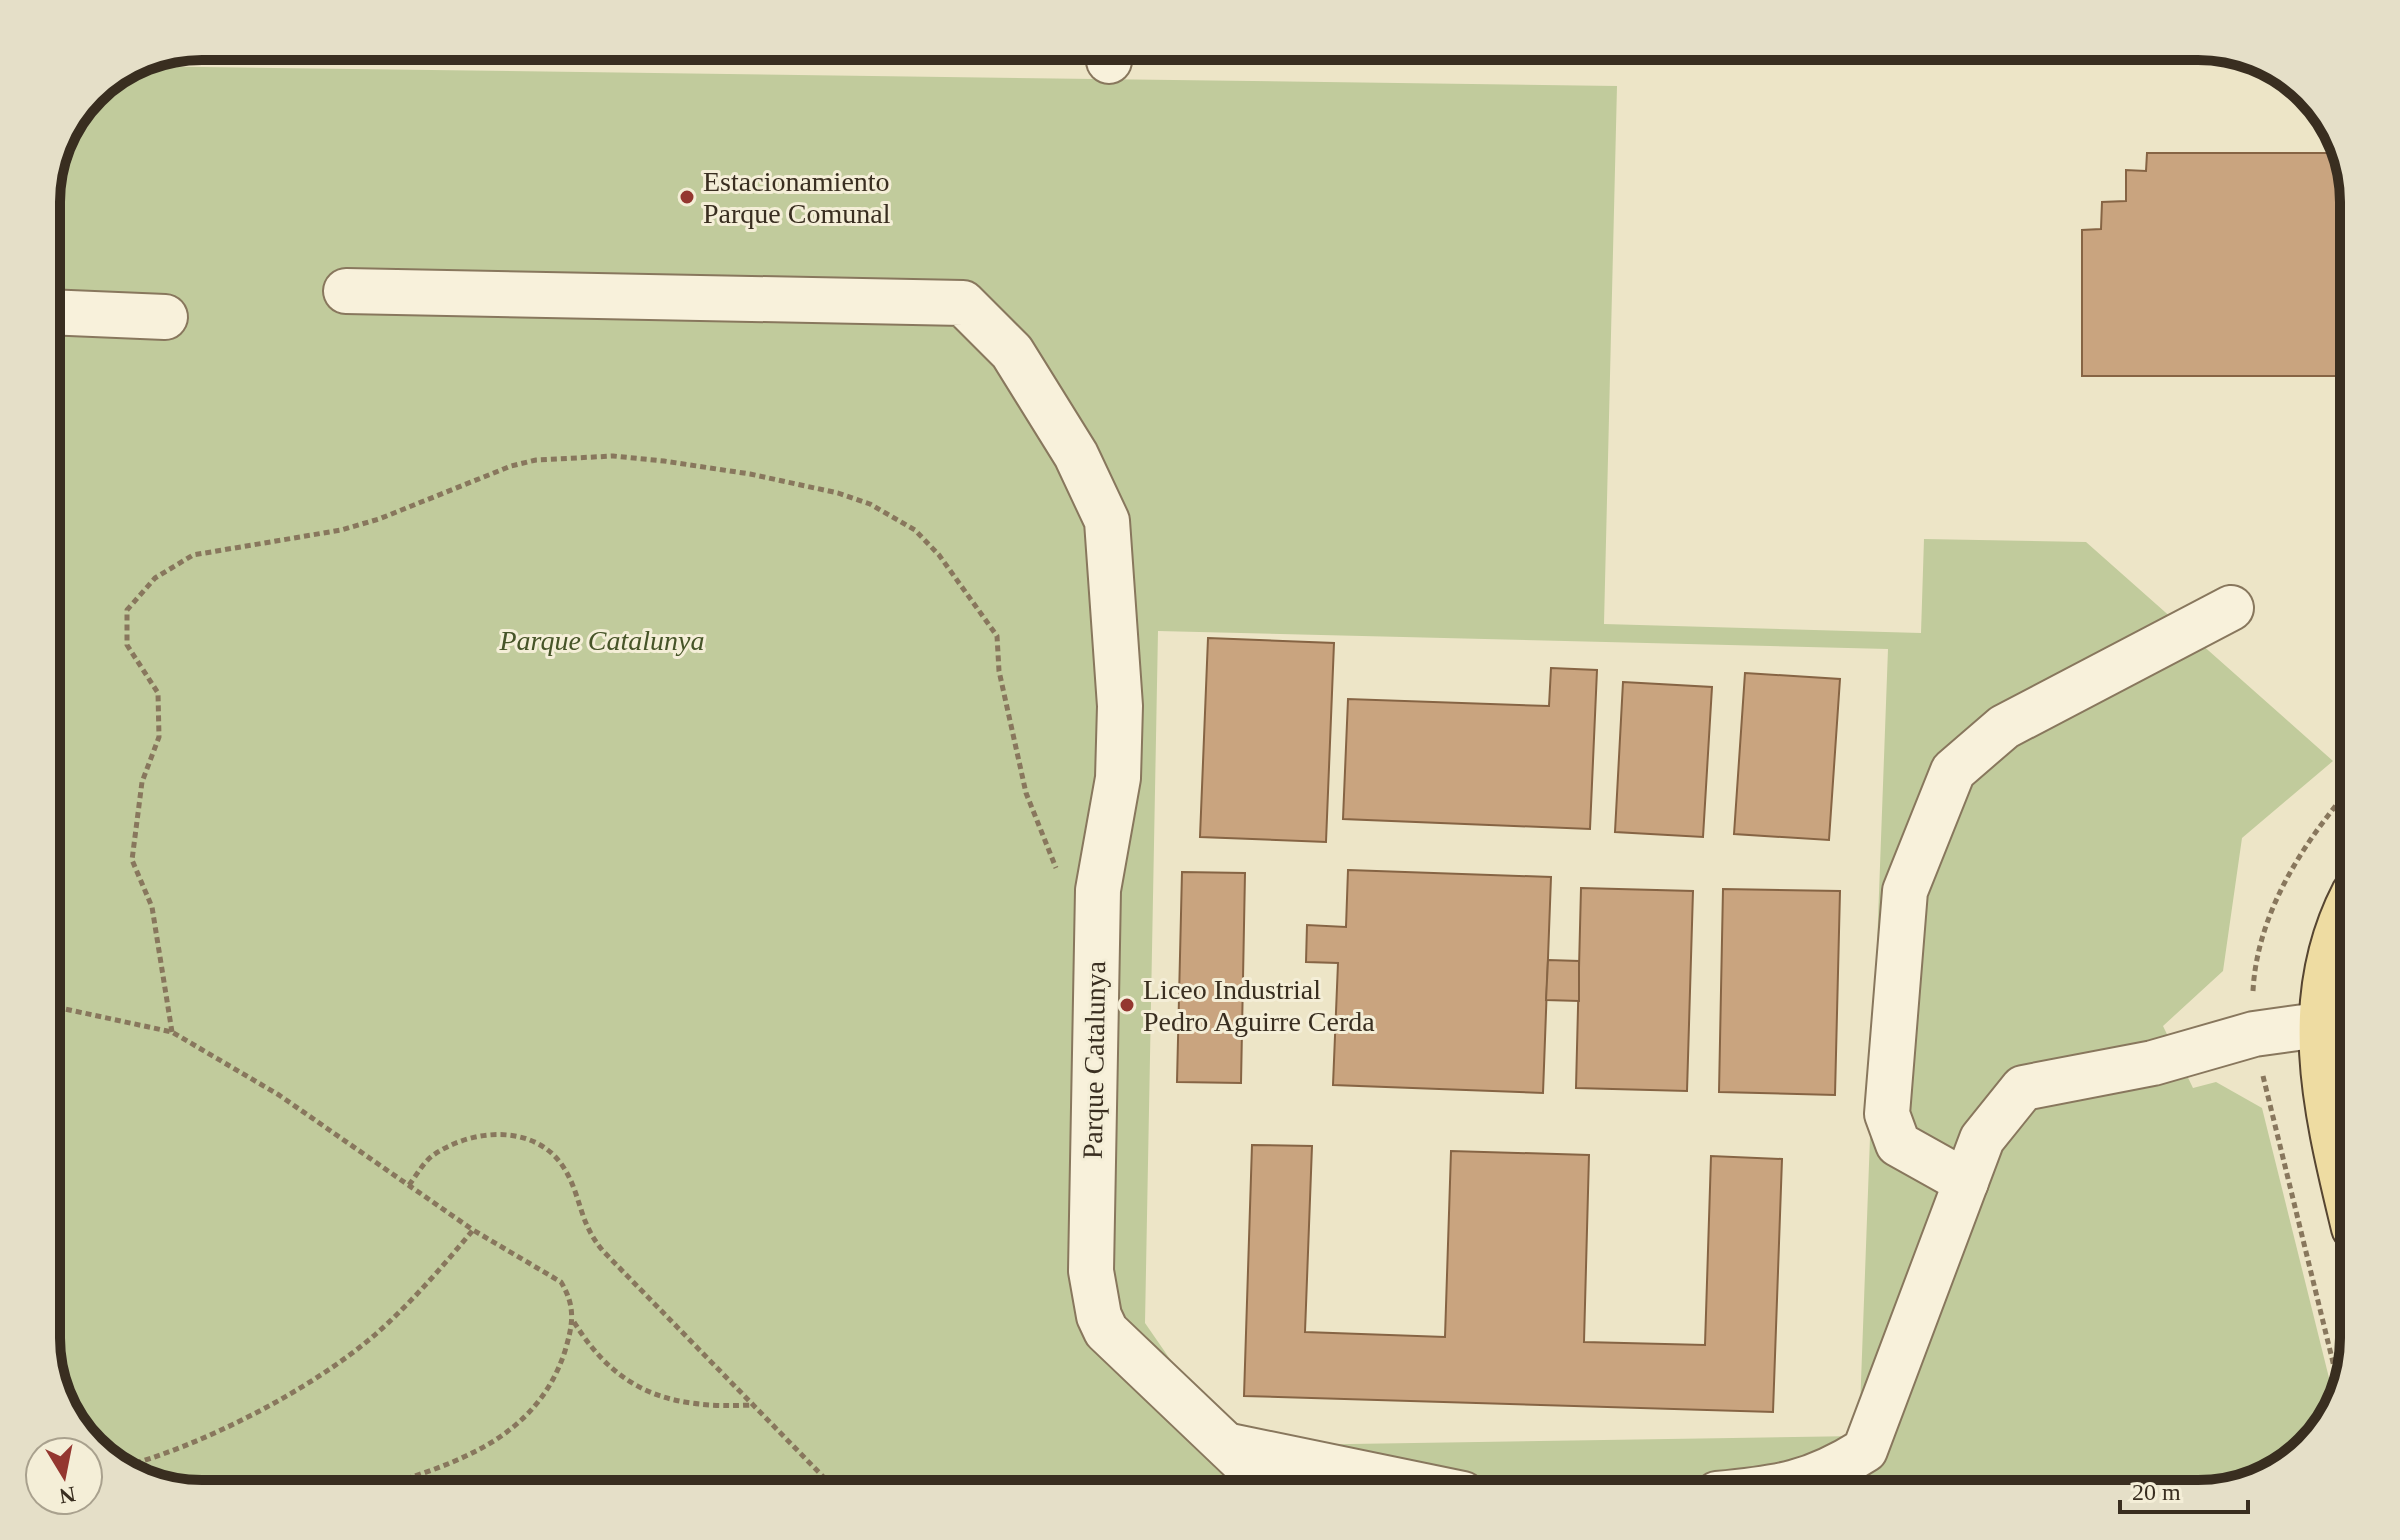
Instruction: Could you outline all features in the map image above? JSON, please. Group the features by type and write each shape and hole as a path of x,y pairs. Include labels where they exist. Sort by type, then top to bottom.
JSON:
{"main road":[{"path":"2340,938 2322,988 2319,1025 2328,1117 2340,1168"}],"lane":[{"name":"Parque Catalunya","path":"346,291 963,303 1012,352 1076,455 1107,521 1120,706 1118,778 1098,890 1091,1271 1099,1316 1106,1331 1131,1357 1263,1480"},
{"path":"60,313 165,317"},
{"path":"1966,1182 1898,1144 1887,1114 1905,891 1953,771 2004,727 2231,608"},
{"path":"1806,1480 1828,1473 1865,1450 1982,1139 2023,1088 2153,1063 2254,1034 2319,1025"},
{"path":"1230,1446 1395,1480"}],"path":[{"path":"172,1032 152,907 132,860 142,782 159,737 158,693 127,645 127,610 155,578 193,555 341,530 379,519 511,466 536,460 613,456 750,474 870,504 915,530 939,555 997,636 999,671 1026,793 1049,856 1068,888 1098,890"},
{"path":"60,1009 172,1032 279,1095 473,1230 561,1282 569,1296 574,1321 600,1359 643,1391 691,1404 753,1405"},
{"path":"409,1185 430,1158 462,1142 501,1134 537,1142 553,1153 564,1169 588,1233 826,1480"},
{"path":"134,1462 199,1440 317,1375 374,1336 402,1310 473,1230"},
{"path":"403,1480 439,1469 512,1430 538,1405 547,1390 574,1321"}],"green space":[{"name":"Parque Catalunya","path":"161,66 1617,86 1604,624 1921,633 1924,539 2086,542 2333,761 2242,838 2223,971 2163,1026 2193,1088 2216,1082 2262,1108 2331,1386 2316,1417 2292,1445 2252,1469 2217,1479 202,1480 165,1475 139,1465 108,1445 104,1436 99,1436 89,1424 68,1384 60,1347 60,193 65,165 75,139 89,116 108,95 139,75","holes":["1158,631 1888,649 1859,1436 1230,1446 1145,1323"]}],"building":[{"path":"2147,153 2331,153 2339,183 2340,202 2340,376 2082,376 2082,230 2101,229 2102,202 2126,201 2126,170 2146,171"},
{"path":"1208,638 1334,643 1326,842 1200,837"},
{"path":"1551,668 1597,670 1590,829 1343,819 1348,699 1549,706"},
{"path":"1745,673 1840,679 1829,840 1734,834"},
{"path":"1623,682 1712,687 1703,837 1615,832"},
{"path":"1348,870 1551,877 1543,1093 1333,1085 1338,963 1306,962 1307,925 1346,927"},
{"path":"1182,872 1245,873 1241,1083 1177,1082"},
{"path":"1581,888 1693,891 1687,1091 1576,1088"},
{"path":"1723,889 1840,891 1835,1095 1719,1092"},
{"path":"1548,960 1579,961 1579,1001 1546,1000"},
{"path":"1252,1145 1312,1146 1305,1332 1445,1337 1451,1151 1589,1155 1584,1342 1705,1345 1711,1156 1782,1159 1773,1412 1244,1396"}],"place":[{"name":"Estacionamiento Parque Comunal","path":"687,197"},
{"name":"Liceo Industrial Pedro Aguirre Cerda","path":"1127,1005"}]}
